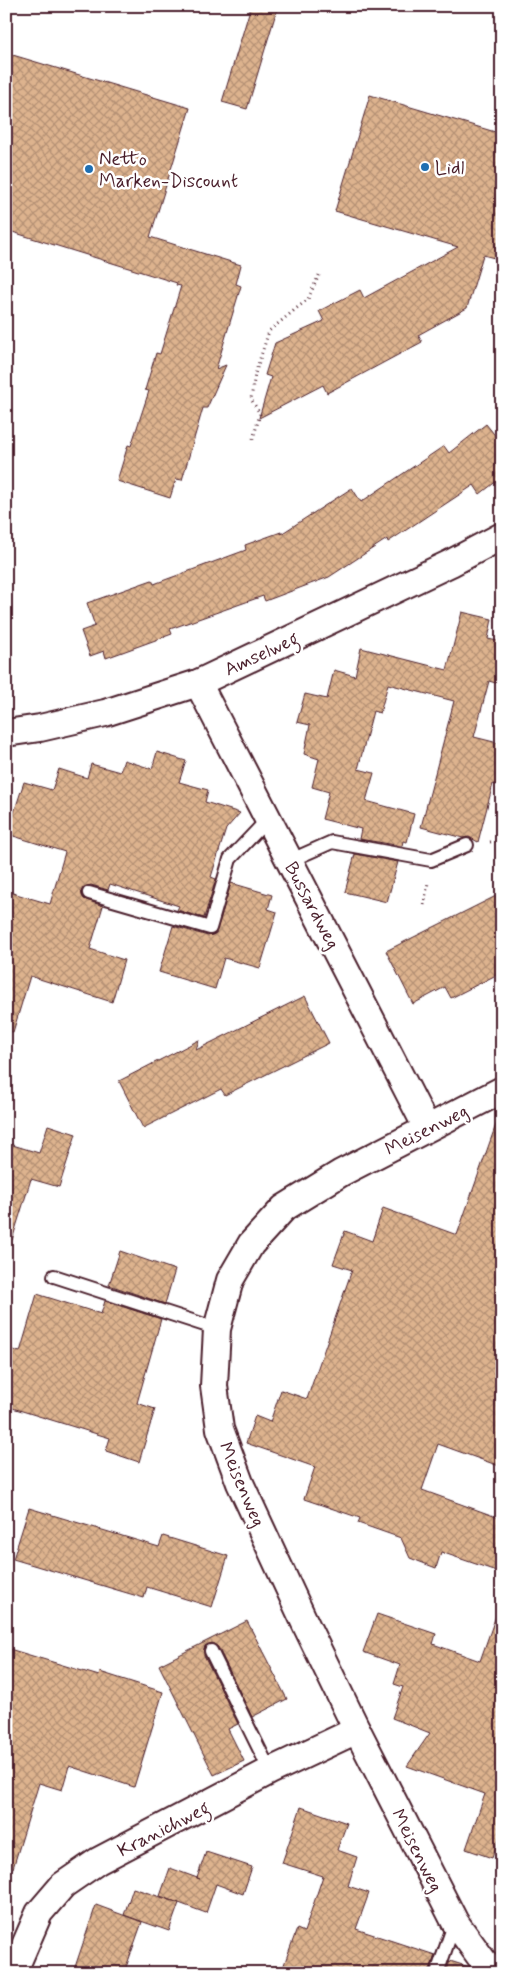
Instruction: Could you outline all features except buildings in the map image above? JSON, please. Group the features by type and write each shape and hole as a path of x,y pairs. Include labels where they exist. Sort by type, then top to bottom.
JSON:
{"street":[{"name":"Amselweg","path":"6,733 40,728 106,713 198,682 451,563 502,536"},
{"name":"Bussardweg","path":"198,682 428,1128"},
{"name":"Meisenweg","path":"492,1973 455,1922 357,1730 244,1492 220,1429 214,1386 217,1329 230,1280 251,1244 284,1208 341,1173 502,1090"},
{"name":"Kranichweg","path":"13,1973 39,1913 63,1886 98,1860 270,1771 357,1730"}],"lane":[{"path":"89,893 210,928 230,859 268,819"},
{"path":"289,861 332,842 431,860 467,845"},
{"path":"54,1276 217,1329"},
{"path":"211,1651 270,1771"},
{"path":"437,1973 455,1922"}],"path":[{"path":"253,439 260,414 251,399 254,374 270,330 308,299 319,275"}],"place":[{"name":"Lidl","path":"425,167"},
{"name":"Netto Marken-Discount","path":"89,169"}]}
